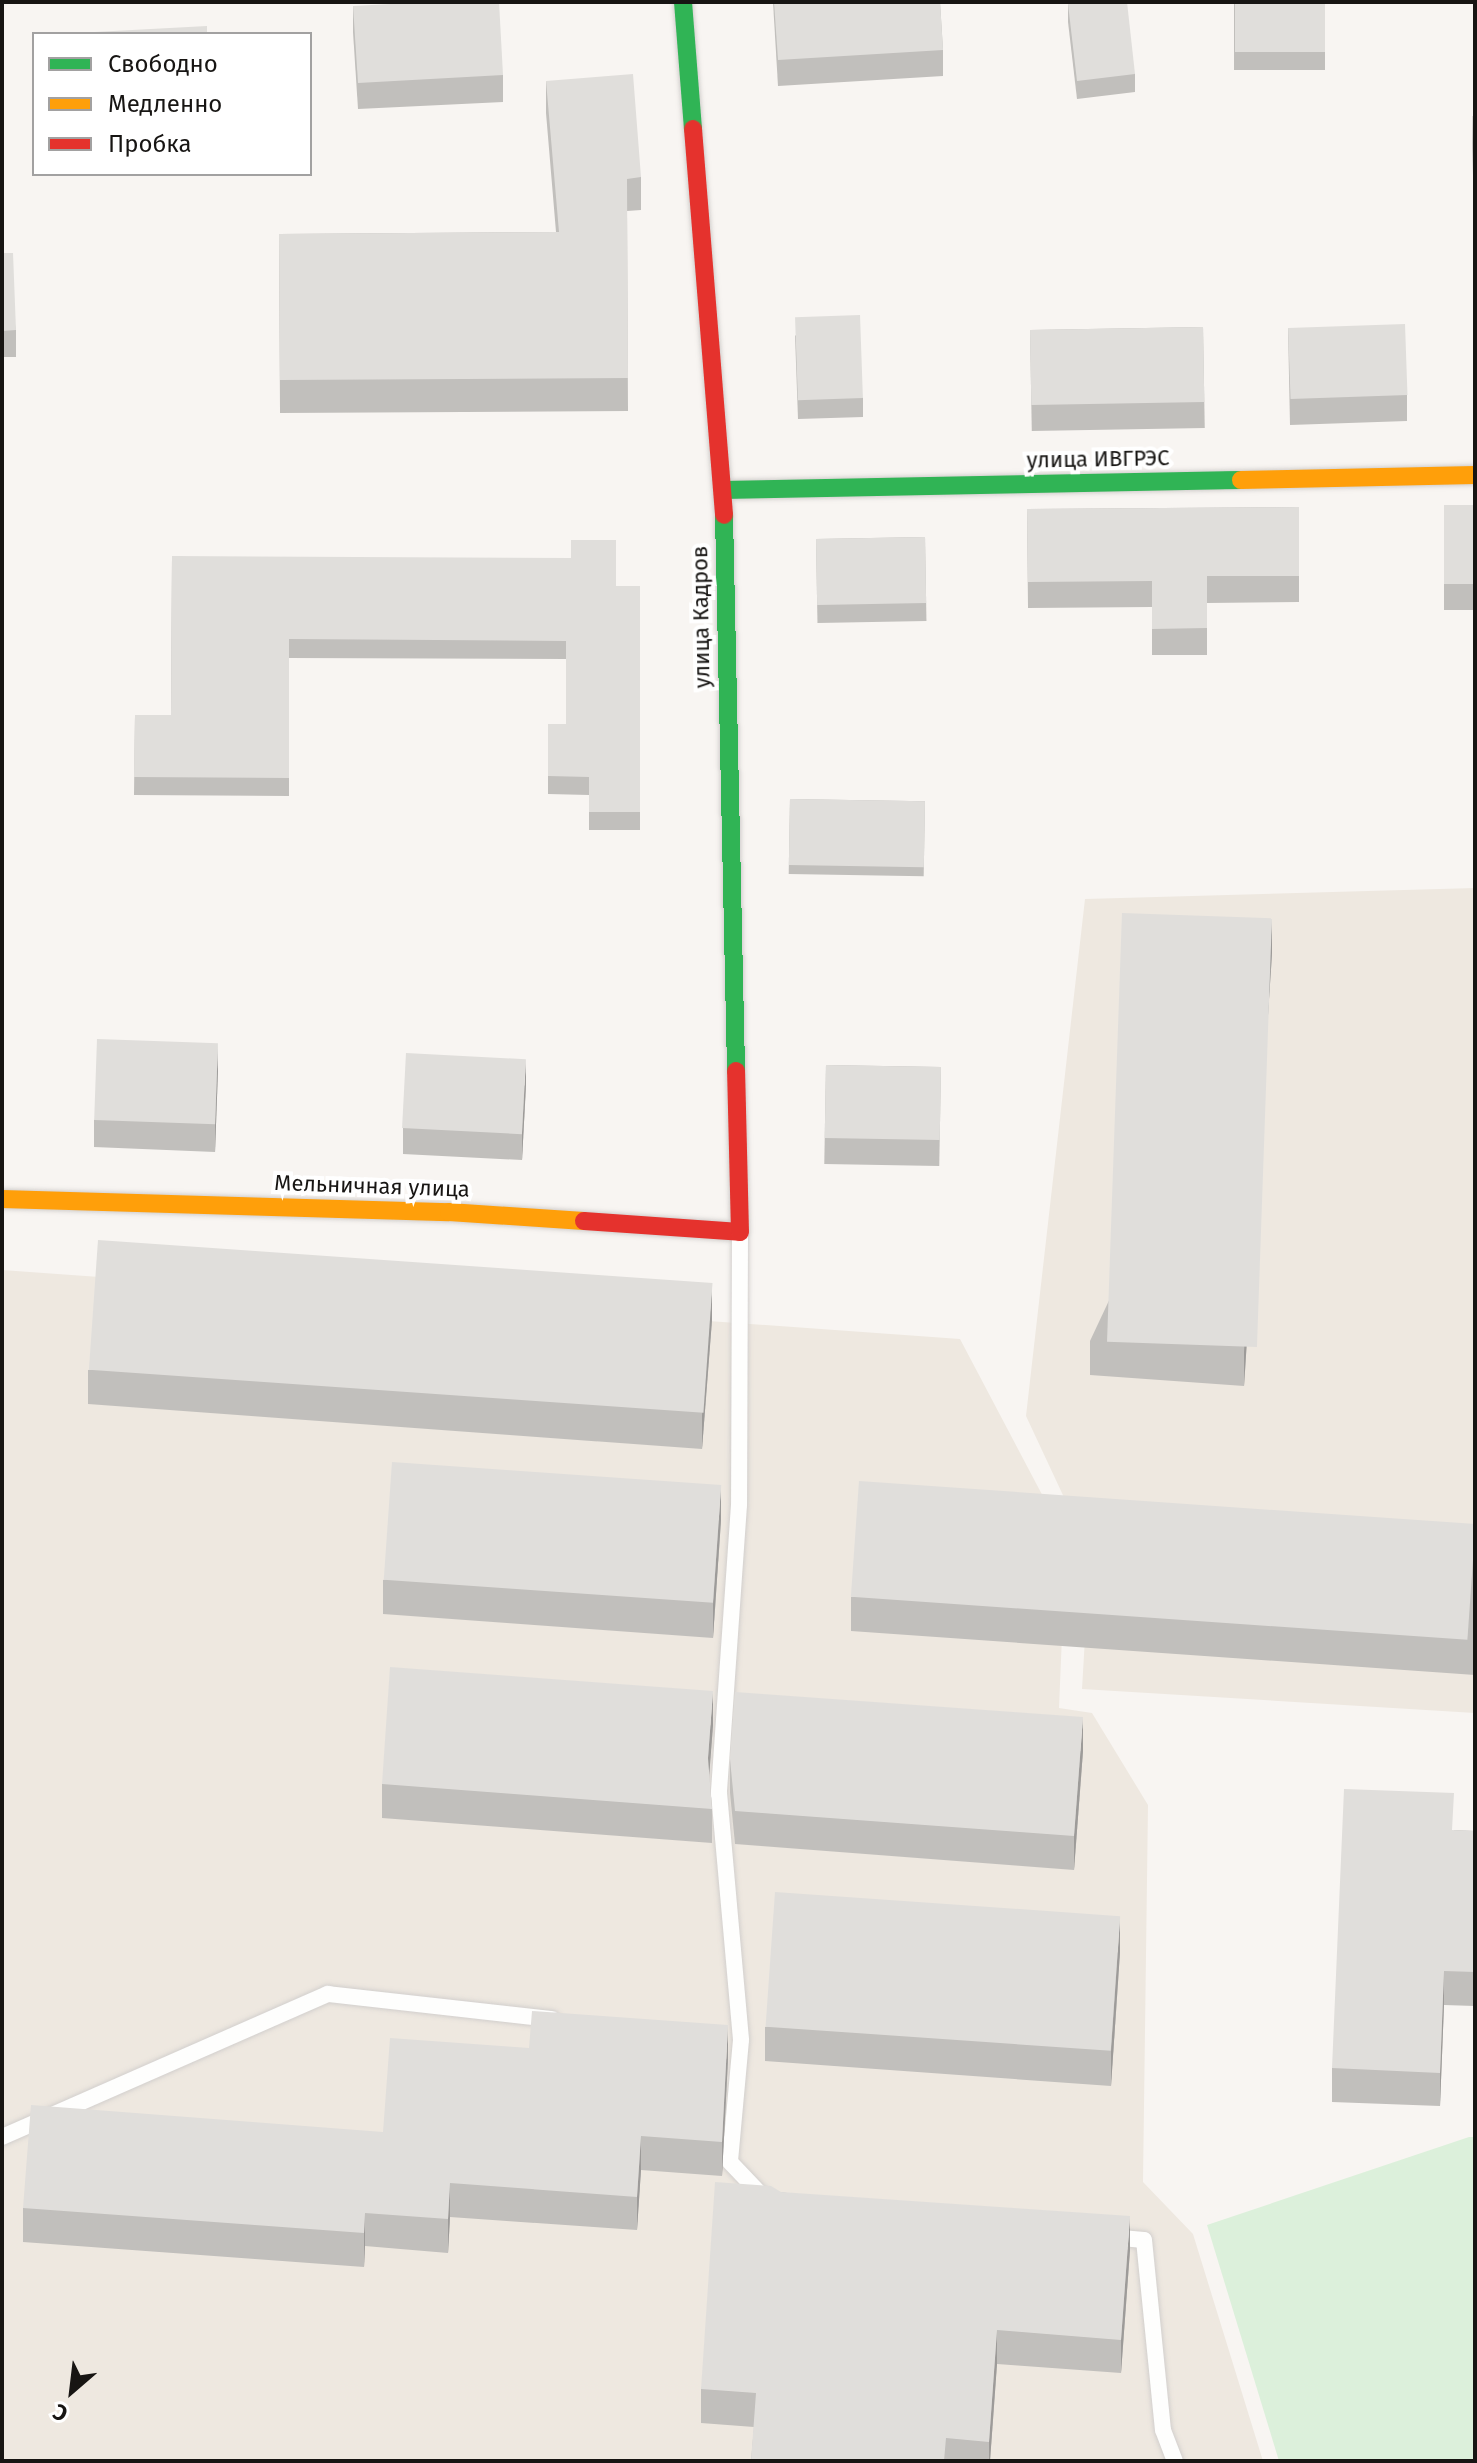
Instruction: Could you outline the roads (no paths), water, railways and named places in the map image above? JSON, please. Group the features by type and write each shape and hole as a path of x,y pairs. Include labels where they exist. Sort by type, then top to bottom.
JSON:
{"street":[{"name":"улица Кадров","path":"683,2 723,490 740,1232"},
{"name":"улица ИВГРЭС","path":"723,490 1475,475"},
{"name":"Мельничная улица","path":"2,1199 449,1212 740,1232"}],"lane":[{"path":"740,1232 739,1505 719,1793 733,2039 730,2162 782,2215"},
{"path":"2,2137 328,1994 566,2020"},
{"path":"1097,2237 1144,2240 1163,2430 1175,2461"}]}
